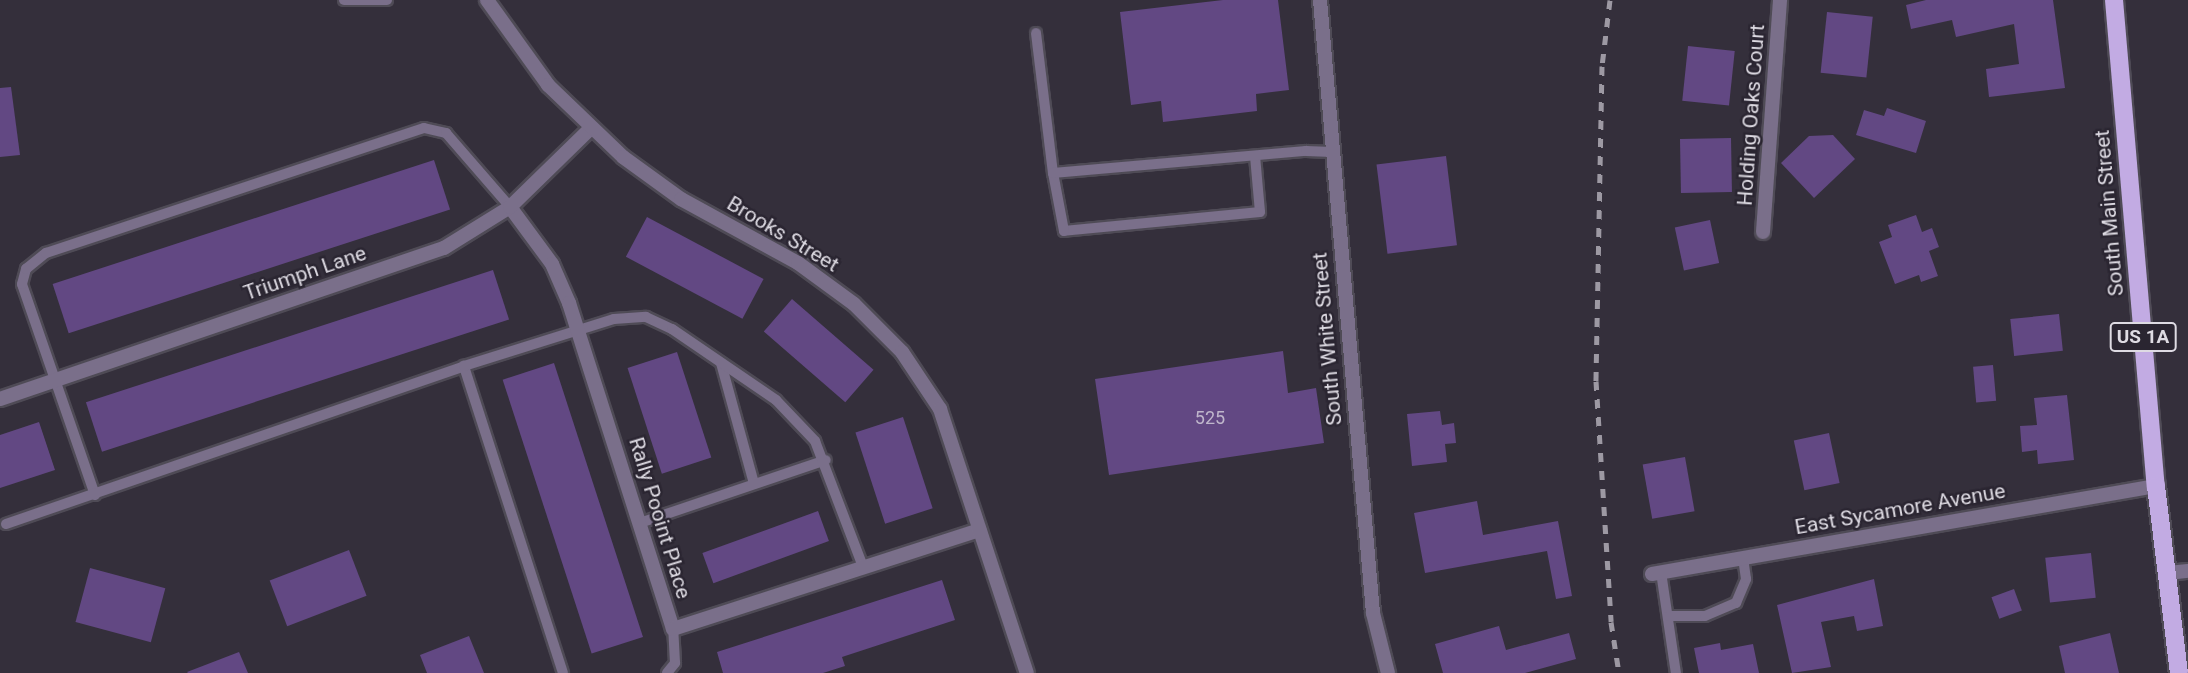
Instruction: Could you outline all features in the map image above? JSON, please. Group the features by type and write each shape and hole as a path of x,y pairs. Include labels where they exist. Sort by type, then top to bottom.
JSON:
{"main road":[{"name":"South Main Street","path":"2114,0 2156,486 2179,673"}],"street":[{"name":"Brooks Street","path":"488,0 548,85 590,129 681,199 798,263 853,304 902,352 940,409 1027,673"},
{"name":"South White Street","path":"1320,0 1372,601 1388,673"},
{"name":"Holding Oaks Court","path":"1763,232 1780,0"},
{"name":"Triumph Lane","path":"0,400 444,248 510,207 590,129"},
{"name":"Rally Pooint Place","path":"510,207 552,264 579,328 673,629 979,530"},
{"name":"East Sycamore Avenue","path":"1657,573 2156,486"},
{"path":"2168,573 2188,571"}],"lane":[{"path":"344,0 387,0"},
{"path":"1036,33 1053,173 1064,231 1260,212 1255,156"},
{"path":"95,495 22,284 26,269 46,253 424,128 446,133 510,207"},
{"path":"1053,173 1332,152"},
{"path":"6,524 579,328 646,317 672,329 776,400 815,441 826,460 863,567"},
{"path":"721,363 754,484"},
{"path":"464,366 563,673"},
{"path":"640,523 826,460"},
{"path":"1670,616 1705,616 1736,603 1746,579 1743,558"},
{"path":"1657,573 1670,616 1676,673"},
{"path":"667,673 675,663 673,629"}],"building":[{"path":"1223,0 1278,0 1289,90 1256,94 1257,111 1163,122 1161,101 1131,105 1120,12"},
{"path":"1926,0 2053,0 2065,88 1989,97 1986,69 2019,64 2014,24 1956,37 1952,20 1911,29 1906,5"},
{"path":"1827,12 1873,17 1866,77 1821,73"},
{"path":"1688,46 1735,51 1729,106 1682,101"},
{"path":"11,87 20,155 0,157 0,88"},
{"path":"1887,108 1926,121 1916,153 1856,135 1864,110 1884,116"},
{"path":"1833,135 1855,159 1814,198 1781,163 1809,136"},
{"path":"1731,138 1732,192 1681,193 1680,139"},
{"path":"1446,156 1457,245 1387,254 1377,165"},
{"path":"434,160 450,209 69,333 53,284"},
{"path":"1916,215 1922,232 1932,228 1939,247 1929,251 1938,276 1921,282 1919,275 1895,284 1879,242 1892,237 1888,225"},
{"path":"647,217 764,279 742,319 626,257"},
{"path":"1710,220 1719,263 1684,271 1675,227"},
{"path":"493,270 509,319 102,452 86,402"},
{"path":"792,299 874,370 845,402 764,331"},
{"path":"2059,314 2063,351 2014,356 2010,319"},
{"path":"1283,351 1288,393 1316,388 1324,443 1109,475 1095,379"},
{"path":"677,352 711,458 662,474 628,368"},
{"path":"554,363 643,637 592,654 503,380"},
{"path":"1993,365 1996,401 1976,403 1973,367"},
{"path":"2067,395 2074,460 2038,464 2037,450 2022,452 2020,426 2037,425 2034,398"},
{"path":"1440,411 1442,425 1454,423 1456,443 1445,444 1447,462 1412,466 1407,414"},
{"path":"903,417 933,508 885,524 855,432"},
{"path":"39,422 55,470 0,488 0,435"},
{"path":"1829,433 1840,483 1804,490 1794,440"},
{"path":"1685,457 1695,511 1652,519 1643,464"},
{"path":"1477,501 1483,535 1558,521 1572,596 1556,599 1547,551 1425,573 1414,513"},
{"path":"818,511 829,541 713,583 702,553"},
{"path":"349,550 367,596 287,626 270,580"},
{"path":"2091,553 2096,598 2050,603 2045,558"},
{"path":"90,568 165,588 151,642 76,622"},
{"path":"1874,579 1883,626 1857,631 1854,616 1821,622 1831,667 1792,673 1777,605"},
{"path":"942,580 955,620 842,657 845,666 823,673 723,673 717,652"},
{"path":"2014,589 2022,611 1999,619 1991,597"},
{"path":"1499,626 1506,650 1569,633 1576,659 1525,673 1443,673 1435,644"},
{"path":"2110,633 2119,673 2065,673 2059,646"},
{"path":"469,636 484,673 427,673 420,655"},
{"path":"1720,643 1721,650 1753,644 1759,673 1699,673 1694,648"},
{"path":"239,652 248,673 187,672"}],"railway":[{"path":"1610,0 1602,66 1596,381 1611,622 1619,673"}]}
